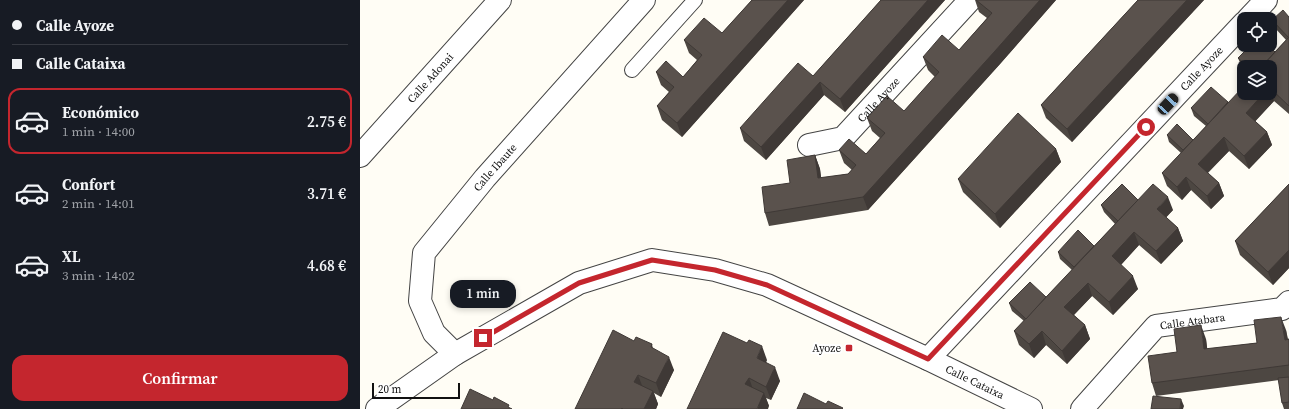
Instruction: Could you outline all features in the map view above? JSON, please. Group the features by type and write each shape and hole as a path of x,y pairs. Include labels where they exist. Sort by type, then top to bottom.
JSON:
{"street":[{"name":"Calle Adonai","path":"360,156 500,0"},
{"name":"Calle Ibaute","path":"455,354 434,333 420,301 424,253 485,178 644,0"},
{"name":"Calle Ayoze","path":"809,145 843,138 970,0"},
{"path":"1255,12 1266,0"},
{"name":"Calle Ayoze","path":"928,359 1237,30"},
{"name":"Calle Cataixa","path":"377,409 455,354 579,283 652,260 715,270 767,285 928,359 1031,409"},
{"name":"Calle Atabara","path":"1082,409 1156,326 1282,309 1289,302"}],"lane":[{"path":"632,70 695,0"}],"building":[{"path":"752,0 788,0 677,123 657,106 674,87 656,72 666,61 683,77 702,55 684,40 704,18 722,33"},
{"path":"881,0 928,0 840,99 820,82 761,147 740,128 798,63 813,76"},
{"path":"976,0 1040,0 863,197 765,213 762,187 790,183 787,160 815,155 818,178 848,174 856,165 839,150 849,139 866,154 885,133 867,118 887,96 904,111 939,72 923,57 942,35 959,50 992,13"},
{"path":"1138,0 1187,0 1067,129 1041,105"},
{"path":"1283,10 1289,17 1289,38 1277,25 1277,15"},
{"path":"1289,37 1289,106 1277,95 1277,60 1268,60 1275,52 1277,52 1277,50"},
{"path":"1244,52 1275,52 1268,60 1240,60 1238,58"},
{"path":"1211,87 1228,102 1208,124 1191,108"},
{"path":"1237,93 1237,100 1258,100 1246,113 1267,132 1244,156 1224,137 1198,164 1219,183 1207,196 1186,177 1177,187 1162,173"},
{"path":"1018,113 1056,149 995,214 958,179"},
{"path":"1177,124 1193,140 1183,150 1167,135"},
{"path":"1122,184 1138,200 1118,221 1101,205"},
{"path":"1153,184 1168,197 1157,209 1178,228 1156,251 1134,232 1112,256 1133,276 1109,302 1088,283 1064,307 1085,325 1062,351 1042,331 1029,344 1014,331"},
{"path":"1289,184 1289,250 1268,272 1235,241"},
{"path":"1078,230 1094,246 1074,267 1058,252"},
{"path":"1030,282 1046,297 1026,319 1009,303"},
{"path":"1281,317 1285,340 1289,339 1289,365 1152,383 1148,356 1177,352 1174,329 1201,325 1204,349 1257,343 1254,320"},
{"path":"613,330 634,341 636,337 652,344 651,347 669,357 656,383 638,375 634,382 653,391 644,409 575,409"},
{"path":"723,332 747,343 749,340 762,346 757,358 775,367 766,387 749,378 745,384 764,393 757,409 687,409"},
{"path":"1289,377 1289,402 1282,403 1278,378"},
{"path":"470,389 493,400 494,397 509,405 508,407 512,409 461,409"},
{"path":"804,393 826,404 828,401 843,408 797,409"},
{"path":"1153,396 1181,399 1180,409 1151,409"}],"place":[{"name":"Ayoze","path":"849,348"}],"route":[{"path":"483,338 579,283 652,260 715,270 767,285 928,359 1146,127"}]}
